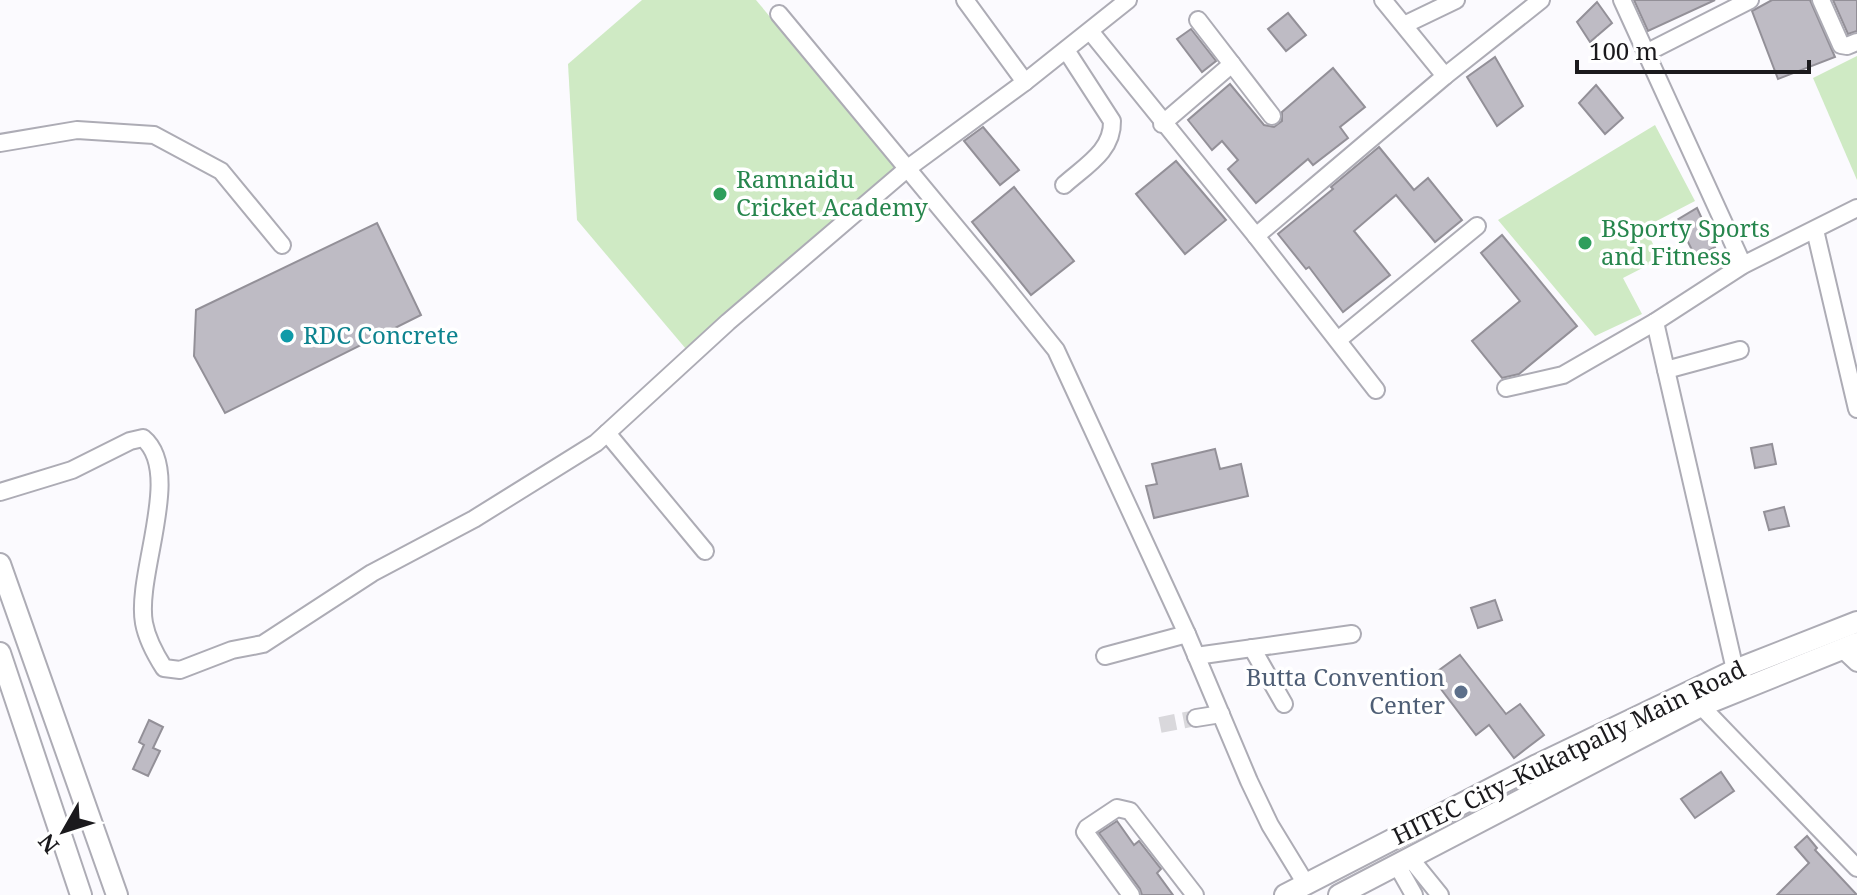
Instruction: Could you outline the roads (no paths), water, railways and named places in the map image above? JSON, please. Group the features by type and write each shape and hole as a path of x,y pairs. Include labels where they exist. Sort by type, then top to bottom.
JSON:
{"main road":[{"path":"0,564 117,895"},
{"name":"HITEC City–Kukatpally Main Road","path":"1285,895 1537,765 1735,670 1857,622"},
{"name":"HITEC City–Kukatpally Main Road","path":"1339,895 1701,706 1852,652"},
{"path":"0,653 81,895"}],"street":[{"path":"965,0 1025,82"},
{"path":"0,492 72,470 130,441 143,438 153,446 160,491 149,550 144,621 154,653 164,668 180,670 232,650 263,644 372,573 474,519 596,443 728,322 908,168 1025,82 1128,0"},
{"path":"1383,0 1445,76"},
{"path":"1404,25 1456,0"},
{"path":"1256,236 1445,76 1541,0"},
{"path":"1622,0 1743,265"},
{"path":"1646,53 1750,0"},
{"path":"1821,0 1841,45 1857,42"},
{"path":"779,14 1056,350 1187,634 1270,825 1306,884"},
{"path":"1198,20 1272,116"},
{"path":"1090,31 1376,390"},
{"path":"1064,185 1108,145 1112,135 1112,121 1066,50"},
{"path":"1162,124 1232,64"},
{"path":"0,143 77,130 154,135 221,171 282,245"},
{"path":"1506,388 1563,375 1655,322 1743,265 1857,208"},
{"path":"1338,340 1477,226"},
{"path":"1815,230 1857,409"},
{"path":"1655,322 1670,369 1735,670"},
{"path":"1670,369 1740,350"},
{"path":"607,433 705,551"},
{"path":"1105,656 1187,634"},
{"path":"1196,656 1352,634"},
{"path":"1252,648 1284,704"},
{"path":"1701,706 1857,868"},
{"path":"1196,718 1221,714"},
{"path":"1131,895 1085,832 1117,808 1130,811 1195,895"},
{"path":"1404,861 1414,895"},
{"path":"1404,861 1440,895"}],"tunnel":[{"path":"1160,725 1196,718"}],"place":[{"name":"Ramnaidu Cricket Academy","path":"720,194"},
{"name":"BSporty Sports and Fitness","path":"1585,243"},
{"name":"RDC Concrete","path":"287,336"},
{"name":"Butta Convention Center","path":"1461,692"}]}
